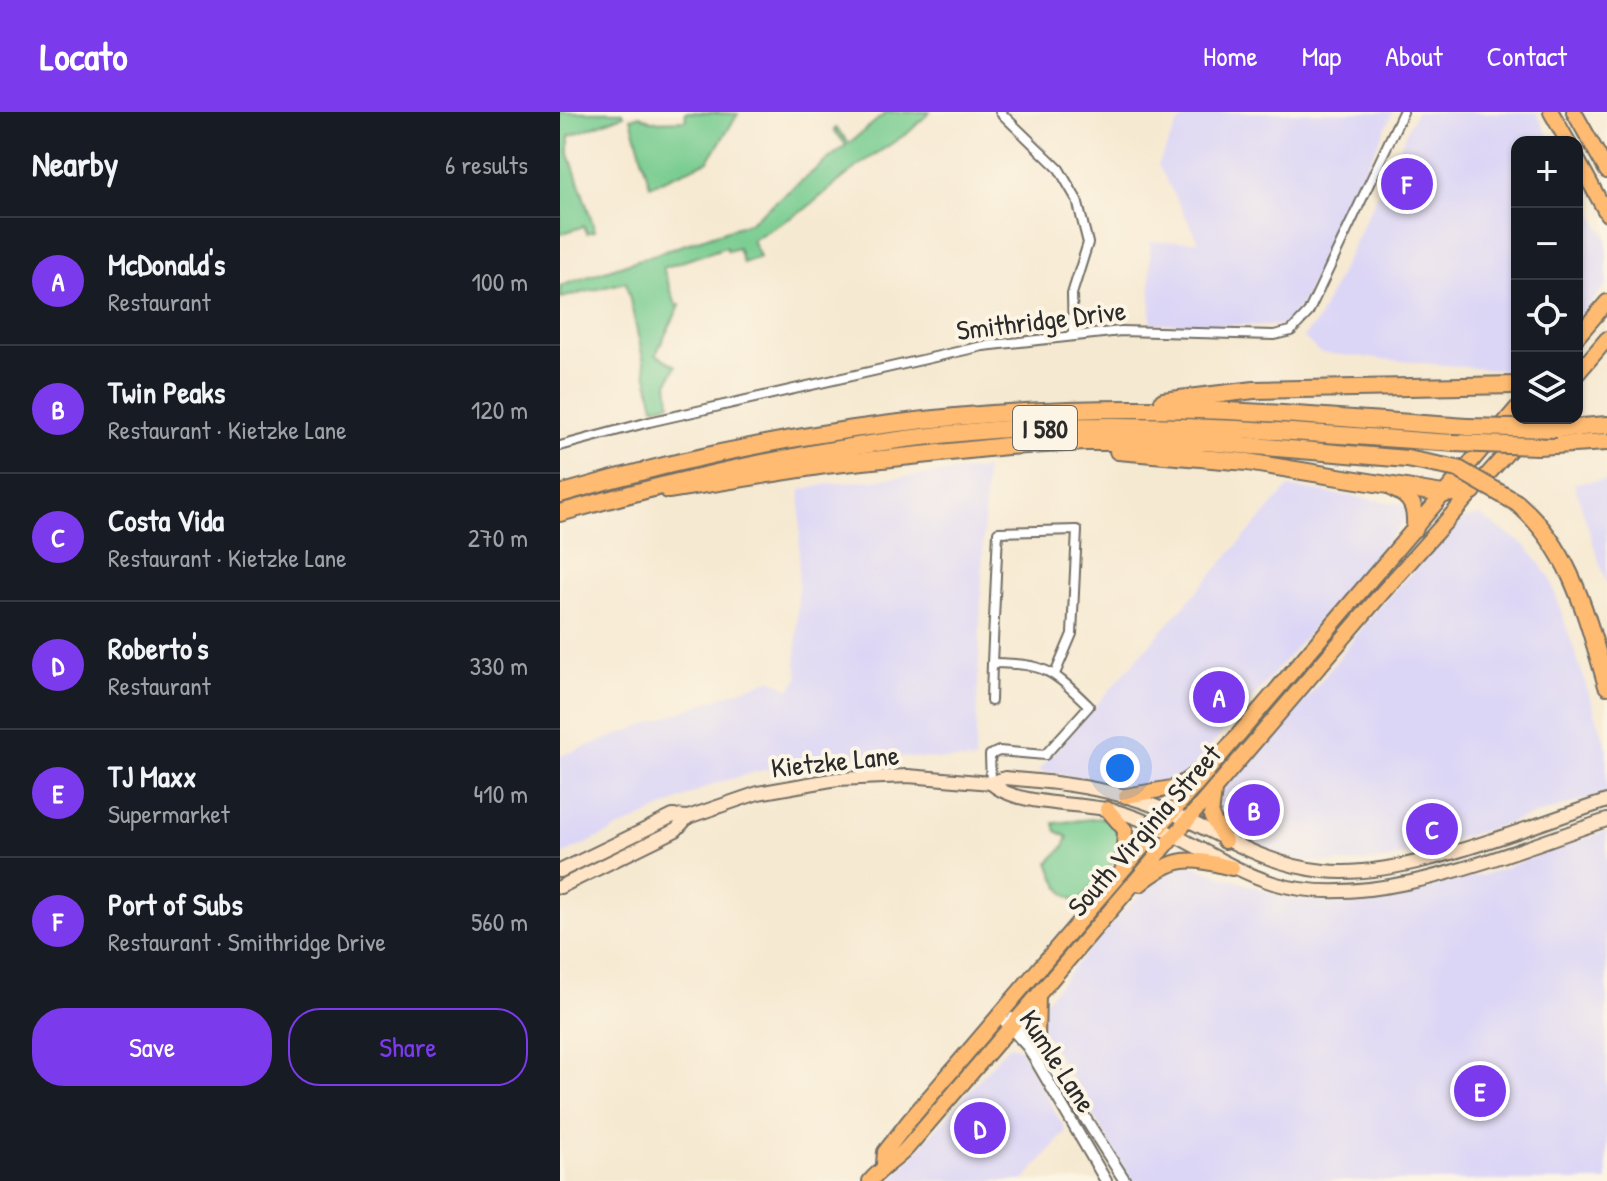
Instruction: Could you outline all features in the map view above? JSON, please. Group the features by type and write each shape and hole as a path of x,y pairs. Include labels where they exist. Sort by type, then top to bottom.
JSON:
{"highway":[{"path":"1096,409 1254,390 1511,385"},
{"name":"I 580","path":"560,494 681,462 824,434 980,415 1096,409 1224,411 1467,427 1557,429 1607,425"},
{"name":"I 580","path":"560,513 642,490 803,454 896,440 1023,428 1185,426 1453,443 1538,446 1607,442"},
{"path":"642,490 686,489 825,465 940,452 1007,446 1157,441 1294,447 1407,459 1458,469 1478,486 1517,503 1546,532 1568,565 1586,612 1607,686"},
{"path":"940,452 1070,450 1169,454 1443,494 1478,486"},
{"path":"1374,482 1410,499 1416,512 1415,528"}],"main road":[{"path":"1551,112 1565,136"},
{"path":"1574,112 1607,171"},
{"path":"1583,170 1607,214"},
{"path":"1583,330 1607,302"},
{"path":"1583,367 1607,339"},
{"path":"1583,368 1607,346"},
{"name":"South Virginia Street","path":"1179,817 1227,749 1511,415"},
{"name":"South Virginia Street","path":"870,1181 884,1164 885,1152 901,1130 1123,871 1215,787 1533,424"},
{"path":"1333,624 1346,635"},
{"path":"1126,796 1177,787 1227,749"},
{"name":"Kietzke Lane","path":"564,869 667,818 688,817 758,793 837,779 908,776 991,783 1010,795 1107,809 1167,830 1232,868 1276,883 1316,891 1390,887 1421,881 1607,820"},
{"name":"Kietzke Lane","path":"991,783 998,778 1011,778 1126,796 1179,817 1263,858 1326,872 1375,870 1416,862 1607,801"},
{"path":"1215,787 1211,816 1225,841"},
{"path":"1107,809 1125,830 1127,848 1123,871"},
{"name":"Kietzke Lane","path":"560,887 676,830 688,817"},
{"name":"South Virginia Street","path":"884,1164 895,1161 907,1148 1112,907 1167,830"},
{"path":"1112,907 1173,862 1198,859 1232,868"},
{"path":"1037,1042 1038,993"}],"street":[{"path":"1000,112 1059,169 1077,200 1088,243 1072,294 1073,334"},
{"name":"Smithridge Drive","path":"560,446 939,355 1073,334 1167,330 1274,335 1291,331 1308,313 1403,112"},
{"path":"991,701 998,532 1077,530 1072,634 1055,674"},
{"path":"991,783 990,755 999,751 1045,755 1089,706 1055,674 1032,664 992,663"},
{"name":"Kumle Lane","path":"999,1015 1037,1042 1119,1178"},
{"name":"Kumle Lane","path":"1012,1024 1106,1181"}],"shaded area":[{"path":"1196,112 1393,112 1300,307 1283,326 1151,323 1150,242 1199,241 1158,165 1178,123"},
{"path":"1416,112 1536,112 1549,136 1511,136 1511,371 1320,353 1303,337 1317,322"},
{"path":"1583,197 1607,239 1607,284 1583,312"},
{"path":"986,469 975,761 863,755 764,770 713,784 560,856 560,756 771,679 790,689 799,677 796,664 801,490 829,484"},
{"path":"1607,480 1607,586 1574,483"},
{"path":"1289,487 1403,504 1409,516 1189,772 1171,783 1138,787 1038,771"},
{"path":"1479,515 1526,546 1550,578 1607,748 1607,793 1386,860 1345,863 1301,860 1267,852 1230,836 1221,828 1217,797 1276,728 1309,696 1379,607 1461,520"},
{"path":"1607,831 1607,1181 1132,1181 1042,1029 1041,1011 1047,999 1110,924 1160,875 1190,865 1290,899 1365,902 1407,896 1458,879 1484,875"},
{"path":"1009,1045 1018,1047 1025,1057 1066,1131 1024,1181 891,1181"}],"green space":[{"path":"560,112 623,112 624,115 569,136 569,154 593,224 594,231 587,233 584,226 560,234"},
{"path":"685,112 738,114 708,161 650,186 631,118 640,115 651,121 686,120"},
{"path":"887,112 930,112 909,132 858,166 804,210 752,240 760,257 743,263 738,248 728,251 726,247 663,268 676,305 680,305 656,354 676,366 668,382 670,403 654,407 626,282 561,298 560,286 749,223 846,145 834,130 836,128 849,143"},
{"path":"1107,819 1120,836 1117,858 1079,902 1063,891 1049,862 1063,848 1068,837 1056,831 1054,823"}],"place":[{"name":"Port of Subs","path":"1407,184"},
{"name":"McDonald's","path":"1219,697"},
{"name":"Twin Peaks","path":"1254,810"},
{"name":"Costa Vida","path":"1432,829"},
{"name":"TJ Maxx","path":"1480,1091"},
{"name":"Roberto's","path":"980,1128"}]}
